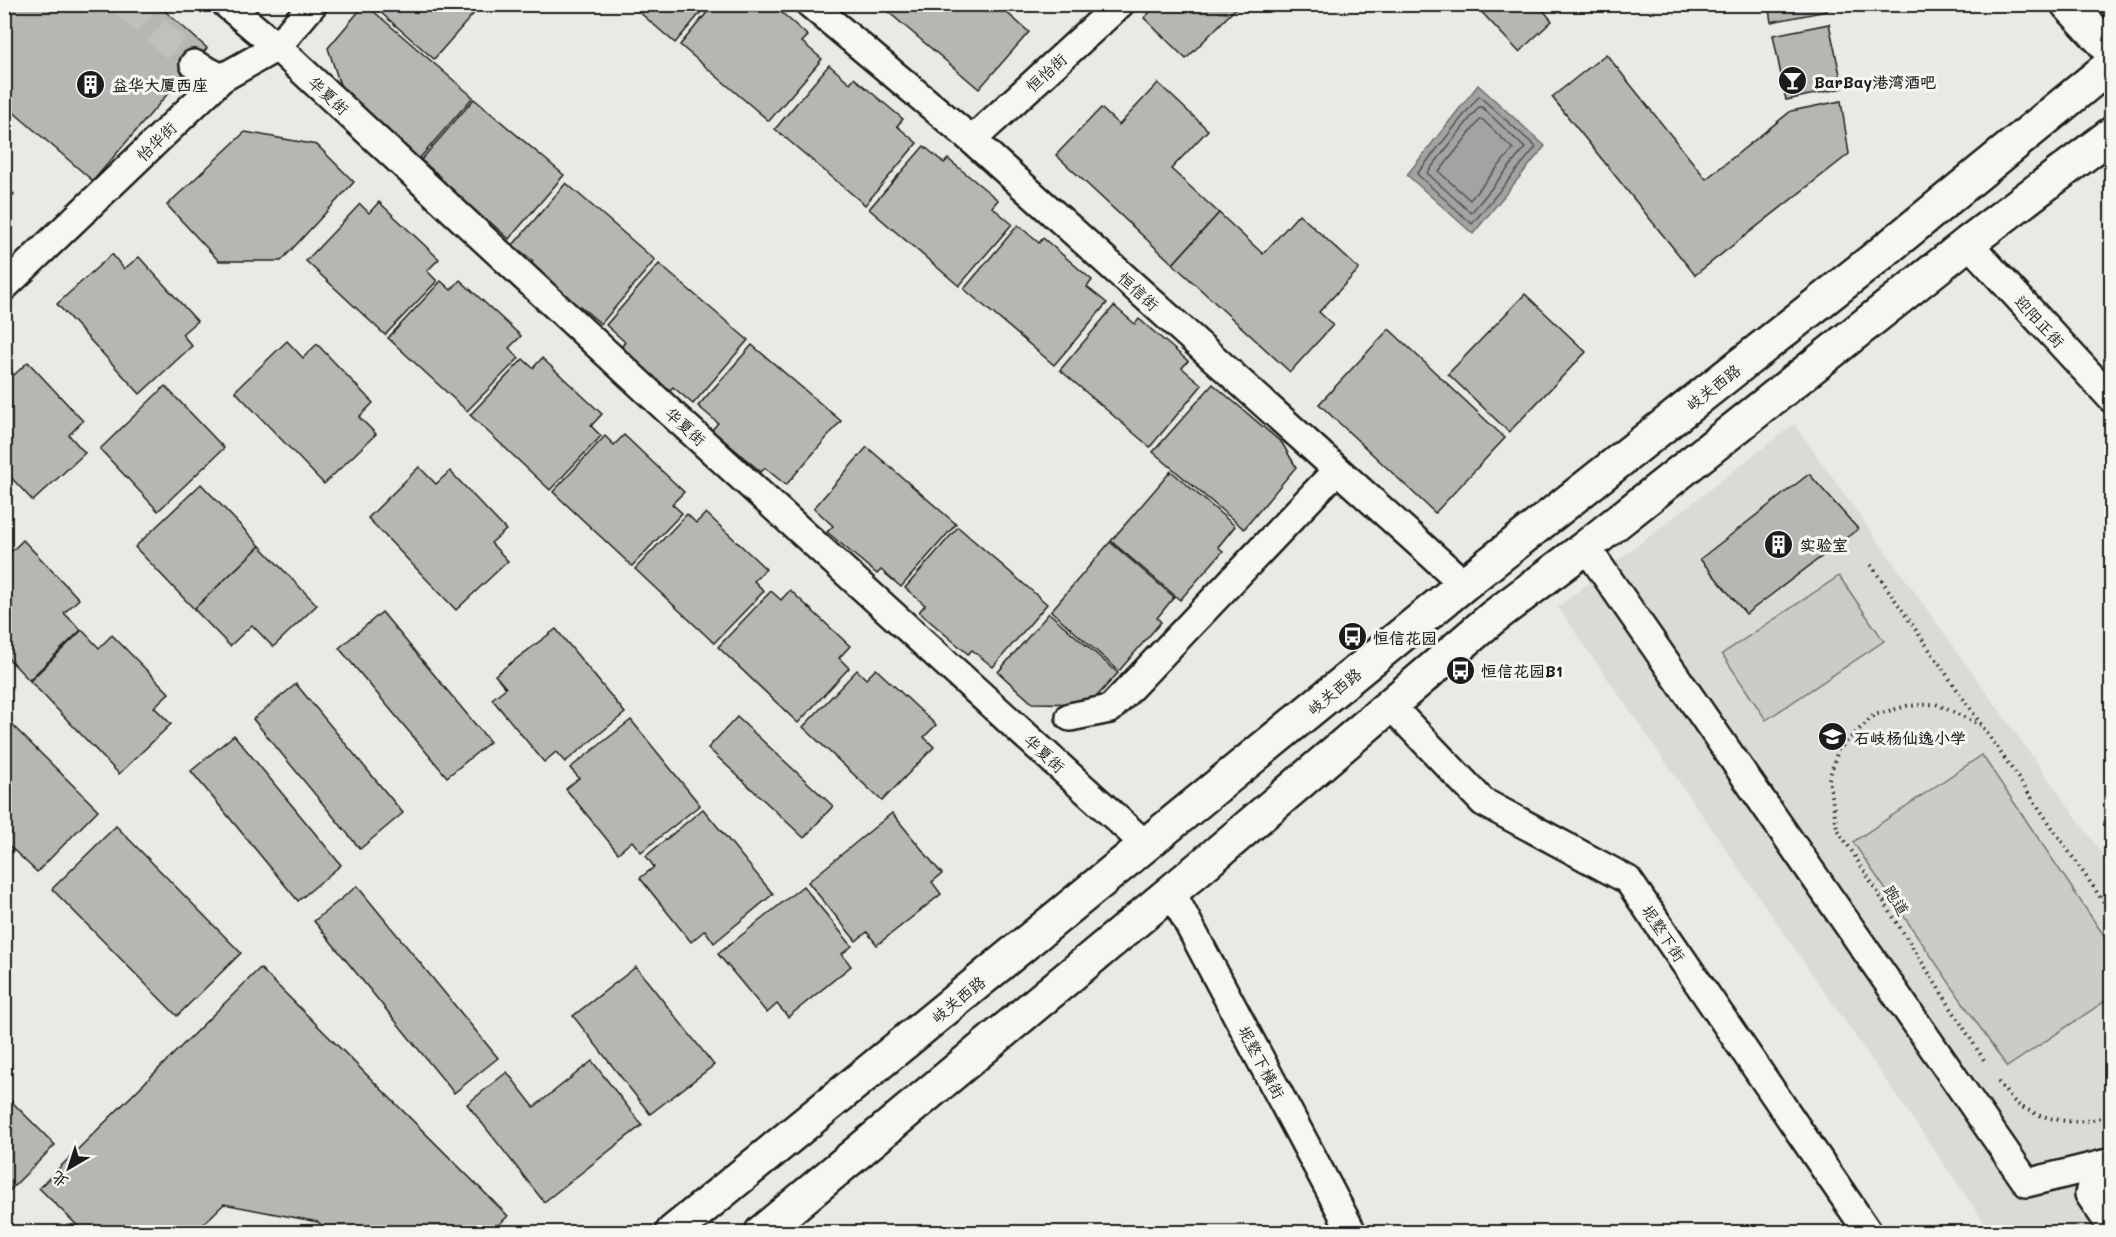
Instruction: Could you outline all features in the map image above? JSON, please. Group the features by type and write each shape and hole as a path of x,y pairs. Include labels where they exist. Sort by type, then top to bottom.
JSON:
{"main road":[{"path":"2068,4 2112,51"},
{"name":"岐关西路","path":"673,1233 1464,584 1878,256 2112,64"},
{"path":"762,1233 1171,891 1491,618 1586,547 1968,243 2112,134"}],"street":[{"name":"华夏街","path":"226,4 278,47 680,421 1147,846"},
{"name":"怡华街","path":"4,287 222,78 278,47 313,4"},
{"name":"恒信街","path":"810,4 972,140 1464,584"},
{"name":"恒怡街","path":"972,140 1120,4"},
{"path":"194,64 222,78"},
{"name":"迎阳正街","path":"1968,243 2112,399"},
{"path":"1070,717 1110,709 1337,470"},
{"path":"1586,547 2027,1183 2108,1163"},
{"name":"坭墪下街","path":"1390,705 1483,802 1628,880 1868,1233"},
{"name":"坭墪下橫街","path":"1171,891 1352,1233"},
{"path":"2108,1163 2092,1182 2089,1194 2108,1222 2112,1223"}],"path":[{"path":"1871,565 2112,914"},
{"name":"跑道","path":"1981,725 1936,704 1907,706 1874,715 1838,750 1829,779 1837,828 1988,1067"},
{"path":"1994,1077 2018,1106 2059,1121 2097,1120 2112,1114"}],"shaded area":[{"name":"石岐杨仙逸小学","path":"1794,424 2111,866 2111,1232 1991,1232 1558,607"},
{"path":"1839,576 1884,641 1766,720 1722,654"},
{"path":"1982,755 2111,946 2111,997 2007,1067 1853,842"}],"water":[{"path":"1478,85 1545,146 1473,234 1407,175"}],"building":[{"name":"益华大厦西座","path":"4,4 157,4 207,48 93,181 4,104"},
{"path":"365,4 473,97 418,160 343,94 328,48"},
{"path":"371,4 482,4 434,59"},
{"path":"630,4 708,4 675,43"},
{"path":"714,4 772,4 808,36 802,42 822,59 769,121 680,45"},
{"path":"879,4 997,4 1029,32 979,89"},
{"path":"1158,4 1236,4 1238,6 1186,59 1144,18"},
{"path":"1474,4 1538,4 1552,21 1519,52"},
{"path":"1768,4 1826,4 1827,11 1771,22"},
{"path":"1829,24 1843,88 1786,100 1773,35"},
{"path":"1606,54 1706,179 1791,111 1841,101 1849,154 1695,275 1552,97"},
{"path":"829,65 850,83 854,78 903,119 897,126 917,143 865,205 775,129"},
{"path":"1158,83 1208,130 1171,169 1219,213 1173,264 1056,155 1101,108 1119,125"},
{"path":"474,99 564,175 509,239 489,221 485,226 435,184 441,177 421,160"},
{"path":"245,132 317,145 354,182 281,261 219,261 167,205"},
{"path":"924,146 944,163 948,159 998,200 992,207 1012,224 959,286 869,209"},
{"path":"566,183 655,260 601,324 580,306 576,311 527,269 533,261 513,245"},
{"path":"4,186 14,194 4,204"},
{"path":"379,202 439,259 427,271 437,281 385,335 306,261 360,204 369,213"},
{"path":"1219,213 1263,254 1299,214 1359,269 1319,312 1333,325 1290,372 1173,264"},
{"path":"1018,225 1039,243 1043,238 1092,280 1087,287 1107,303 1054,365 964,289"},
{"path":"112,254 124,269 139,257 197,321 182,334 192,346 140,394 57,304"},
{"path":"659,264 748,340 693,404 673,387 669,391 620,349 625,342 606,325"},
{"path":"460,280 521,336 509,348 519,358 467,411 388,338 441,281 451,290"},
{"path":"1525,294 1586,352 1509,432 1448,374"},
{"path":"1114,306 1135,324 1139,319 1188,361 1182,368 1202,385 1150,447 1060,370"},
{"path":"1389,329 1505,438 1435,513 1319,404"},
{"path":"287,341 303,358 317,344 373,403 359,417 376,434 324,484 235,391"},
{"path":"752,345 841,421 786,485 765,468 761,472 712,430 718,423 698,406"},
{"path":"542,358 602,414 591,426 601,436 550,490 470,415 523,359 533,368"},
{"path":"28,362 83,421 69,435 85,453 33,501 4,470 4,364 14,375"},
{"path":"1213,384 1282,443 1296,467 1244,529 1153,452"},
{"path":"165,386 224,448 158,511 100,449"},
{"path":"624,435 684,492 672,504 682,513 632,566 553,492 605,436 614,445"},
{"path":"867,447 956,524 901,587 881,570 877,574 827,532 833,526 814,508"},
{"path":"419,467 436,484 450,471 506,530 491,543 508,561 456,610 368,518"},
{"path":"1171,471 1235,526 1218,547 1223,551 1180,600 1111,541"},
{"name":"实验室","path":"1809,474 1858,529 1746,614 1700,559"},
{"path":"201,484 260,546 194,609 135,547"},
{"path":"706,513 766,569 754,581 764,591 714,643 635,569 687,514 696,523"},
{"path":"958,527 1047,604 993,667 972,650 968,654 919,612 925,605 905,588"},
{"path":"23,540 79,599 64,613 81,630 29,680 4,654 4,549 9,554"},
{"path":"1110,542 1174,597 1157,618 1161,622 1119,671 1051,611"},
{"path":"260,546 317,605 273,647 252,625 230,646 194,609"},
{"path":"790,590 850,646 839,658 849,668 798,723 718,647 771,591 781,600"},
{"path":"382,612 490,742 447,777 339,648"},
{"path":"1049,613 1118,673 1090,704 1032,703 998,672"},
{"path":"556,629 625,713 565,762 556,752 544,762 492,699 506,688 495,675"},
{"path":"82,630 99,648 112,635 169,693 154,707 171,724 119,774 30,681"},
{"path":"876,669 936,725 924,737 934,747 882,801 803,727 857,670 866,679"},
{"path":"296,684 403,813 360,849 253,719"},
{"path":"4,717 98,810 37,872 4,841"},
{"path":"737,717 833,806 804,838 708,748"},
{"path":"631,720 700,805 641,852 632,841 618,853 566,789 579,778 570,768"},
{"path":"234,735 341,865 298,901 191,771"},
{"path":"703,809 773,894 714,943 705,930 691,942 640,878 654,867 646,856"},
{"path":"892,813 942,874 932,882 941,894 877,945 867,932 856,941 808,882"},
{"path":"116,826 241,953 177,1016 52,889"},
{"path":"357,886 498,1058 454,1093 314,921"},
{"path":"803,886 852,946 842,954 851,966 788,1017 777,1004 767,1013 718,954"},
{"path":"636,967 714,1065 650,1114 573,1016"},
{"path":"260,968 508,1216 491,1232 329,1232 318,1222 224,1204 195,1232 84,1232 39,1188"},
{"path":"592,1061 642,1125 544,1202 467,1104 507,1072 534,1107"},
{"path":"4,1094 55,1145 4,1196"}],"tunnel":[{"path":"125,4 194,64"}],"place":[{"name":"BarBay港湾酒吧","path":"1793,81"},
{"name":"益华大厦西座","path":"91,84"},
{"name":"实验室","path":"1779,544"},
{"name":"恒信花园","path":"1352,637"},
{"name":"恒信花园B1","path":"1460,670"},
{"name":"石岐杨仙逸小学","path":"1833,737"}]}
